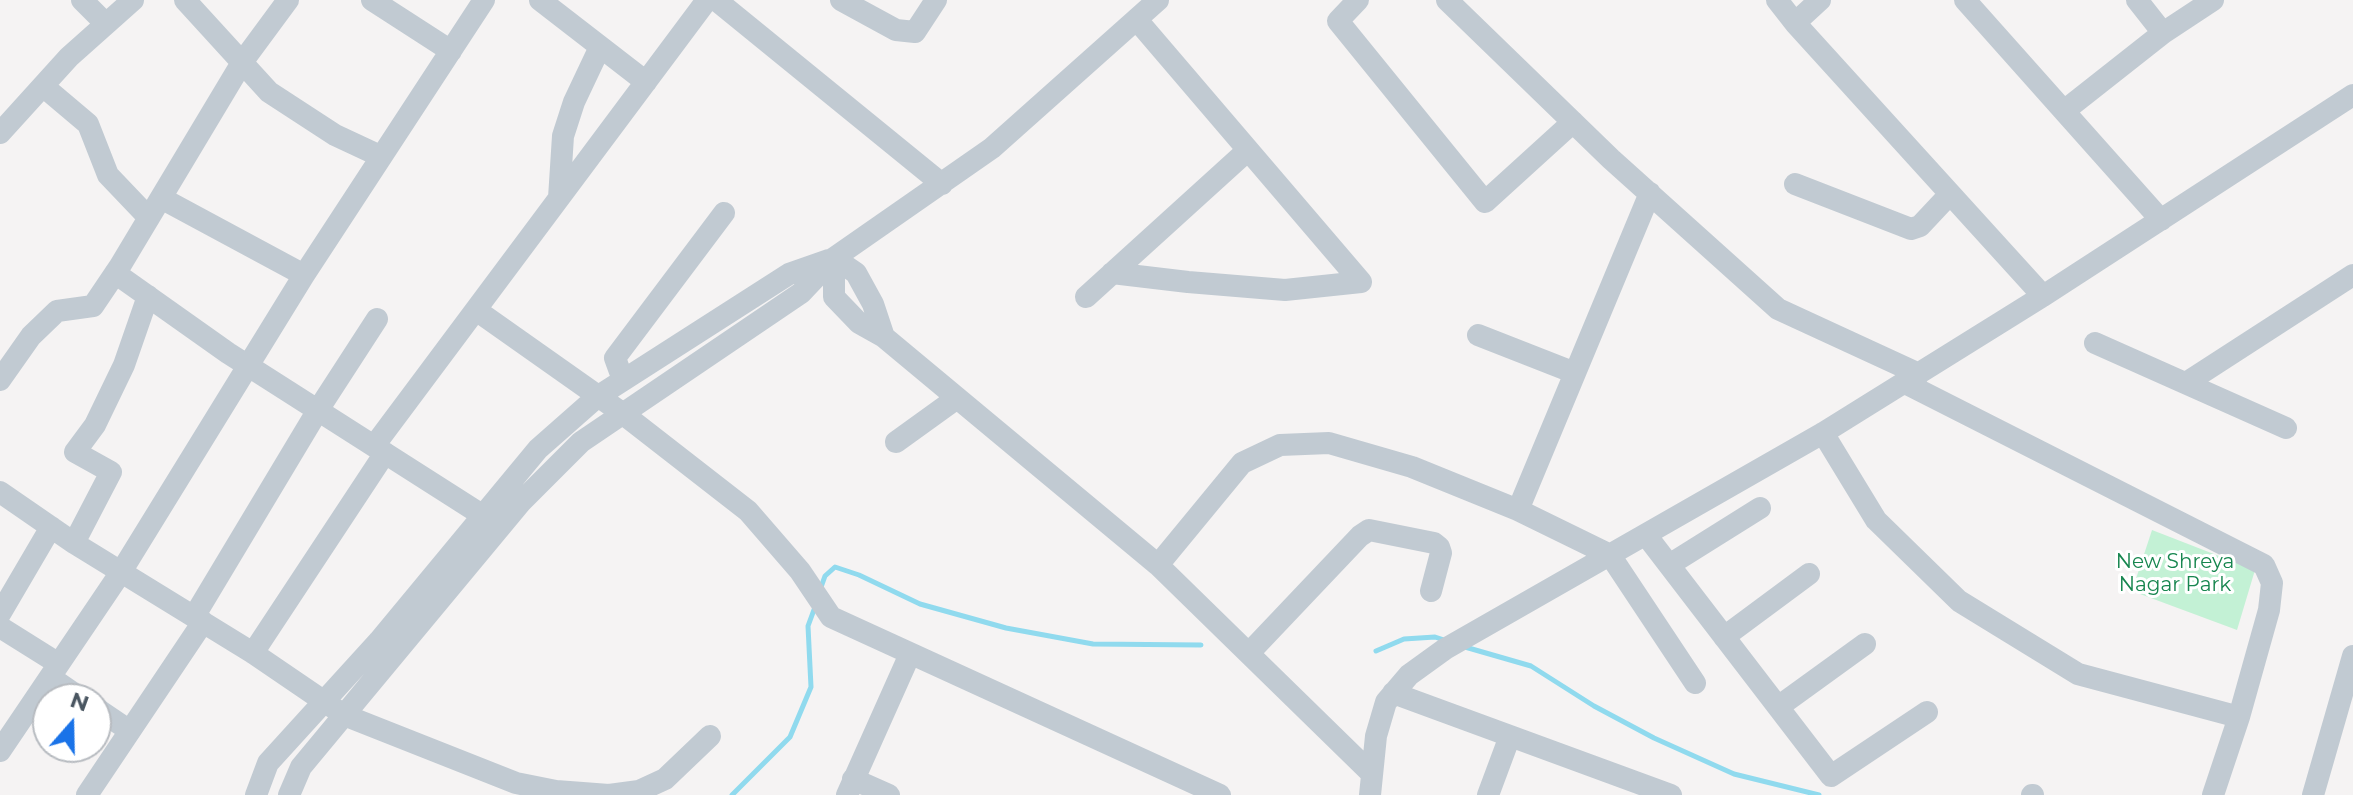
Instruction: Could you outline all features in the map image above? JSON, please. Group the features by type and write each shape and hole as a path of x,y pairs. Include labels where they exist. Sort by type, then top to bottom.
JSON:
{"street":[{"path":"82,0 106,24"},
{"path":"0,133 69,57 133,0"},
{"path":"185,0 269,92 335,135 380,156"},
{"path":"0,380 31,336 57,311 93,306 243,61 288,0"},
{"path":"372,0 451,51"},
{"path":"3,741 121,572 304,275 484,0"},
{"path":"540,0 646,82"},
{"path":"253,653 379,450 476,310 707,0"},
{"path":"716,0 942,184"},
{"path":"841,0 896,30 915,32 936,0"},
{"path":"289,795 301,767 344,715 521,502 581,442 801,293 834,258 992,148 1158,0"},
{"path":"1358,0 1338,21 1485,202 1573,122"},
{"path":"1447,0 1573,122 1778,309 2264,565 2272,583 2269,610 2213,795"},
{"path":"1777,0 2043,296"},
{"path":"1795,23 1820,0"},
{"path":"1965,0 2161,220"},
{"path":"2137,0 2163,33"},
{"path":"2064,111 2163,33 2213,0"},
{"path":"1112,273 1285,290 1361,282 1137,20"},
{"path":"559,198 563,136 574,102 600,47"},
{"path":"43,86 88,124 108,175 149,218"},
{"path":"1371,784 1376,736 1386,702 1409,675 1445,649 1823,433 2043,296 2353,95"},
{"path":"1086,297 1248,150"},
{"path":"1795,184 1911,229 1920,226 1950,194"},
{"path":"1518,510 1650,193"},
{"path":"161,198 304,275"},
{"path":"623,380 615,358 724,213"},
{"path":"834,258 856,273 873,304 884,337"},
{"path":"834,258 834,297 859,323 884,337 1158,565 1249,653 1371,784"},
{"path":"256,795 268,763 379,641 538,449 597,397 623,380 789,274 834,258"},
{"path":"115,273 247,365 482,515"},
{"path":"2186,383 2353,275"},
{"path":"74,543 111,472 75,452 95,425 124,365 148,296"},
{"path":"476,310 622,413 748,511 800,571 831,617 1220,795"},
{"path":"87,795 199,619 318,410 377,319"},
{"path":"1478,335 1575,373"},
{"path":"2095,343 2286,428"},
{"path":"896,442 957,398"},
{"path":"1823,433 1876,520 1959,601 2078,674 2239,717"},
{"path":"1158,565 1242,463 1280,445 1329,443 1412,467 1518,510 1610,555 1695,683"},
{"path":"0,492 74,543 253,653 344,715 516,783 556,791 609,795 639,791 665,779 710,736"},
{"path":"1669,565 1760,508"},
{"path":"0,614 51,527"},
{"path":"1249,653 1369,530 1434,543 1439,547 1441,553 1431,591"},
{"path":"1646,535 1831,776 1927,712"},
{"path":"1724,637 1809,574"},
{"path":"0,627 67,683"},
{"path":"1778,707 1865,644"},
{"path":"889,795 850,787 910,654"},
{"path":"2313,795 2344,717 2353,656"},
{"path":"1393,693 1663,794"},
{"path":"112,719 130,731"},
{"path":"1488,795 1510,736"}],"green space":[{"name":"New Shreya Nagar Park","path":"2152,530 2255,570 2237,630 2132,591"}],"waterway":[{"path":"820,590 825,576 835,567 920,604 1006,628 1093,644 1201,645"},
{"path":"732,795 790,737 811,687 808,626 815,607"},
{"path":"1376,651 1404,639 1435,637 1444,640"},
{"path":"1465,647 1531,666 1594,706 1654,738 1734,774 1819,795"}]}
